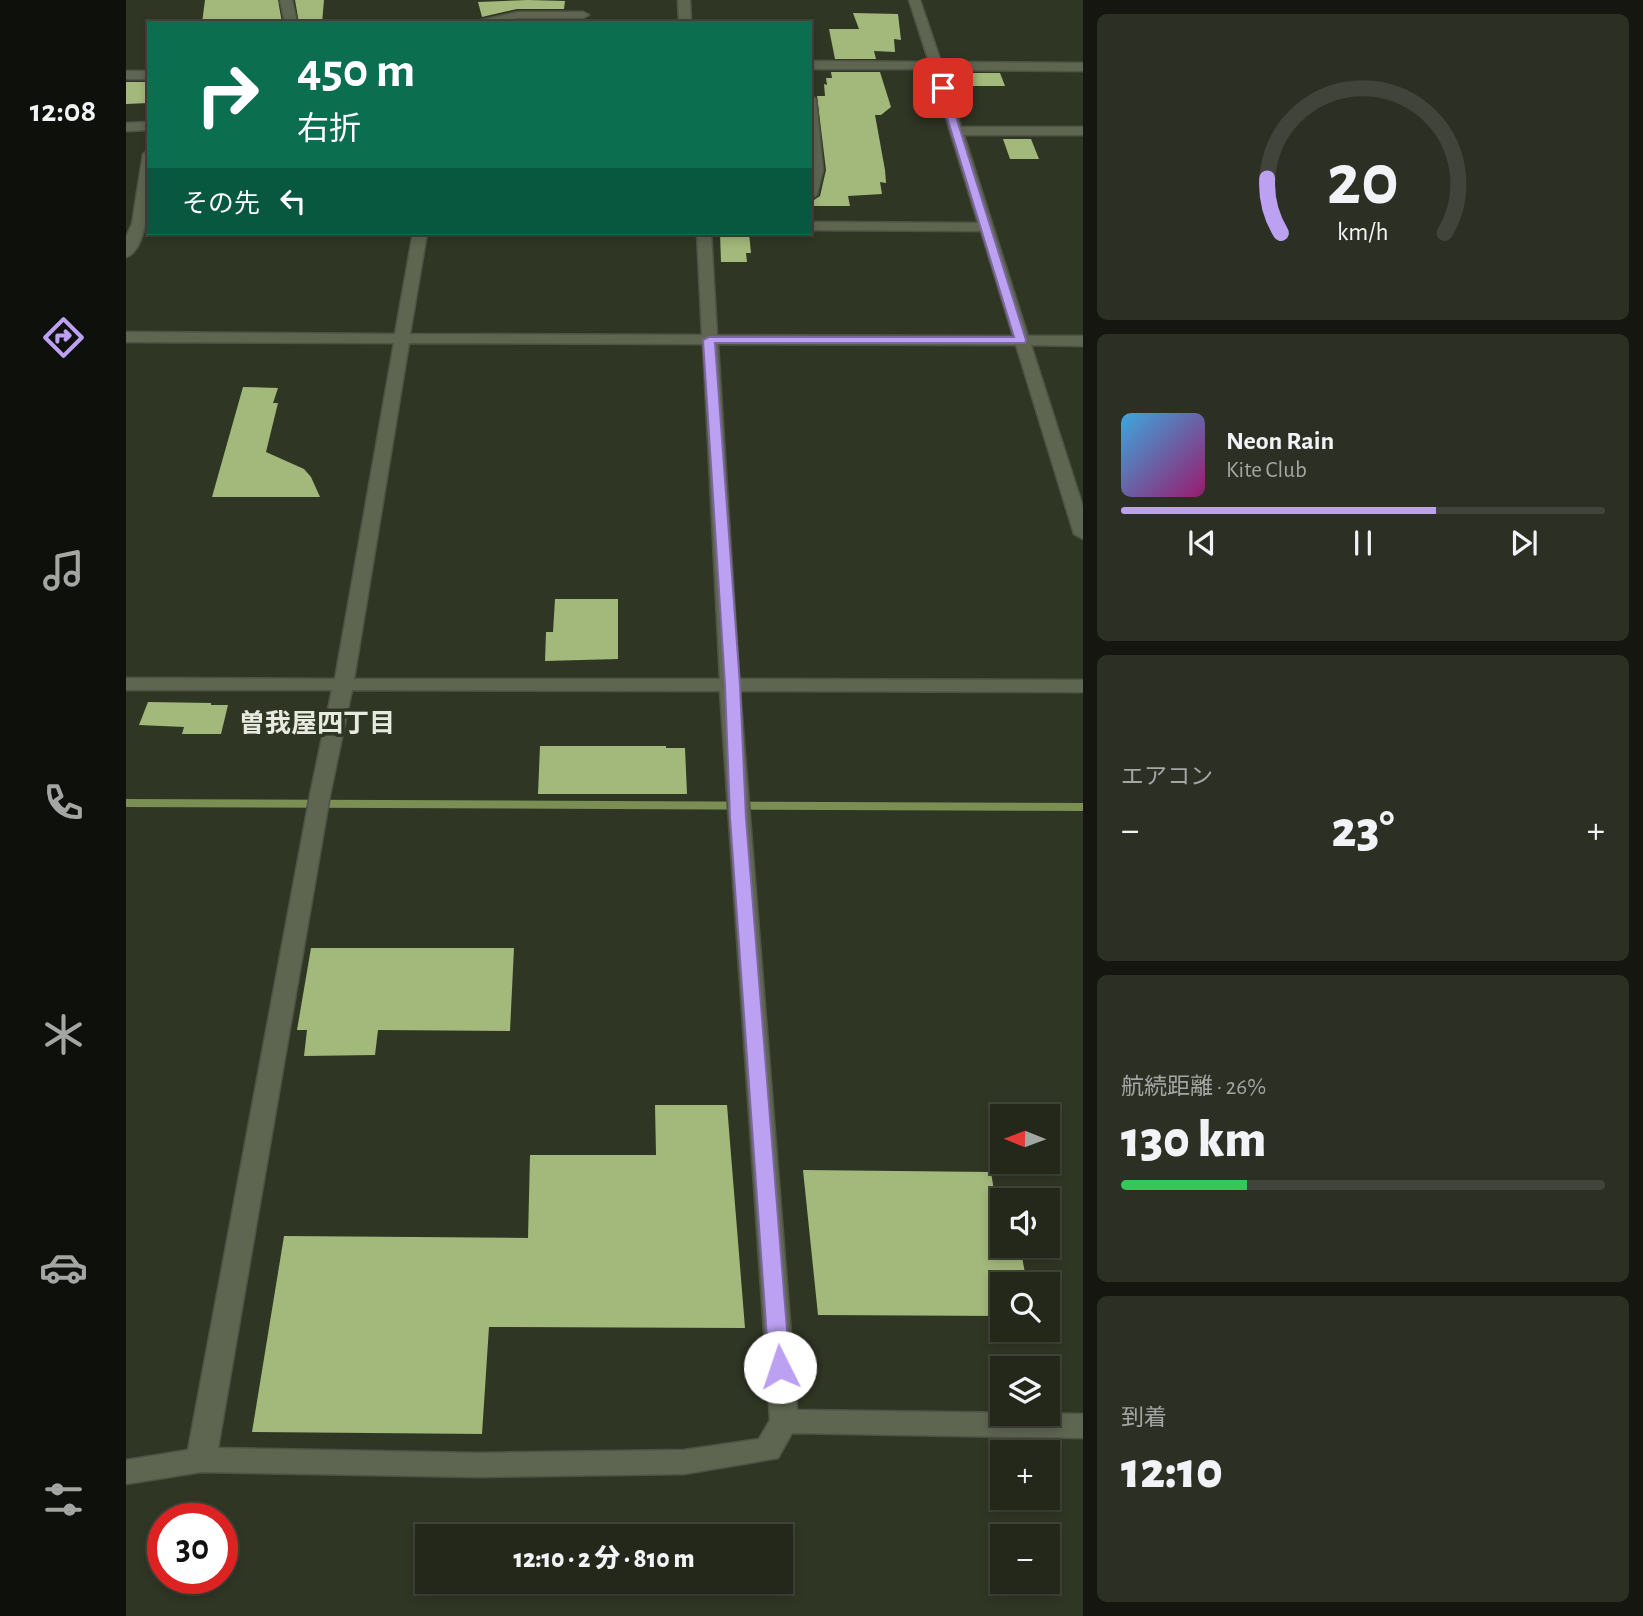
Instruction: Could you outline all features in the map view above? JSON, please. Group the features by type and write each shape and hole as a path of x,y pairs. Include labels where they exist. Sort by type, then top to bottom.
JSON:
{"street":[{"path":"286,0 291,21"},
{"path":"485,21 518,15 583,19 584,0"},
{"path":"684,0 685,21"},
{"path":"915,0 1083,534"},
{"path":"815,85 816,65 1083,67"},
{"path":"126,75 147,75"},
{"path":"812,123 816,170 812,187"},
{"path":"126,127 147,126"},
{"path":"957,131 1083,131"},
{"path":"126,253 138,224 147,167"},
{"path":"812,226 987,227"},
{"path":"201,1460 320,795 343,685 420,235"},
{"path":"126,1472 201,1460 478,1465 684,1462 768,1450 784,1421 737,806 704,235"},
{"path":"126,337 1083,341"},
{"path":"126,684 1083,686"},
{"path":"784,1421 1083,1426"}],"building":[{"path":"205,0 278,0 282,21 202,21"},
{"path":"295,0 324,0 322,21 299,21"},
{"path":"565,1 564,9 517,9 482,17 478,2"},
{"path":"853,13 898,14 901,40 894,39 895,52 874,51 876,59 835,59 829,29 859,29"},
{"path":"831,72 880,72 891,107 881,115 875,115 885,170 886,183 880,182 882,194 848,196 850,206 813,206 814,200 820,196 826,170 817,96 825,96 824,84 827,85 826,78 832,78"},
{"path":"952,73 1000,73 1005,86 956,86"},
{"path":"126,82 147,82 147,103 126,104"},
{"path":"1003,139 1031,139 1039,159 1010,159"},
{"path":"720,235 749,235 751,253 746,253 747,262 721,262"},
{"path":"243,387 278,388 273,403 278,403 266,452 304,469 311,477 320,497 212,497"},
{"path":"555,599 618,599 618,659 545,661 546,632 553,632"},
{"path":"148,702 228,705 221,734 182,734 184,727 139,725"},
{"path":"540,746 685,748 687,794 538,794"},
{"path":"311,948 514,948 510,1031 378,1030 375,1055 304,1056 307,1030 297,1030"},
{"path":"655,1105 727,1105 745,1328 489,1327 482,1434 252,1432 284,1236 528,1238 530,1155 656,1155"},
{"path":"803,1170 990,1172 994,1188 990,1188 990,1258 1022,1258 1025,1272 990,1272 990,1316 818,1315"}],"waterway":[{"path":"126,803 1083,807"}],"district":[{"name":"曽我屋四丁目","path":"317,724"}],"route":[{"path":"780,1367 736,795 732,685 709,340 1021,340 943,88"}]}
